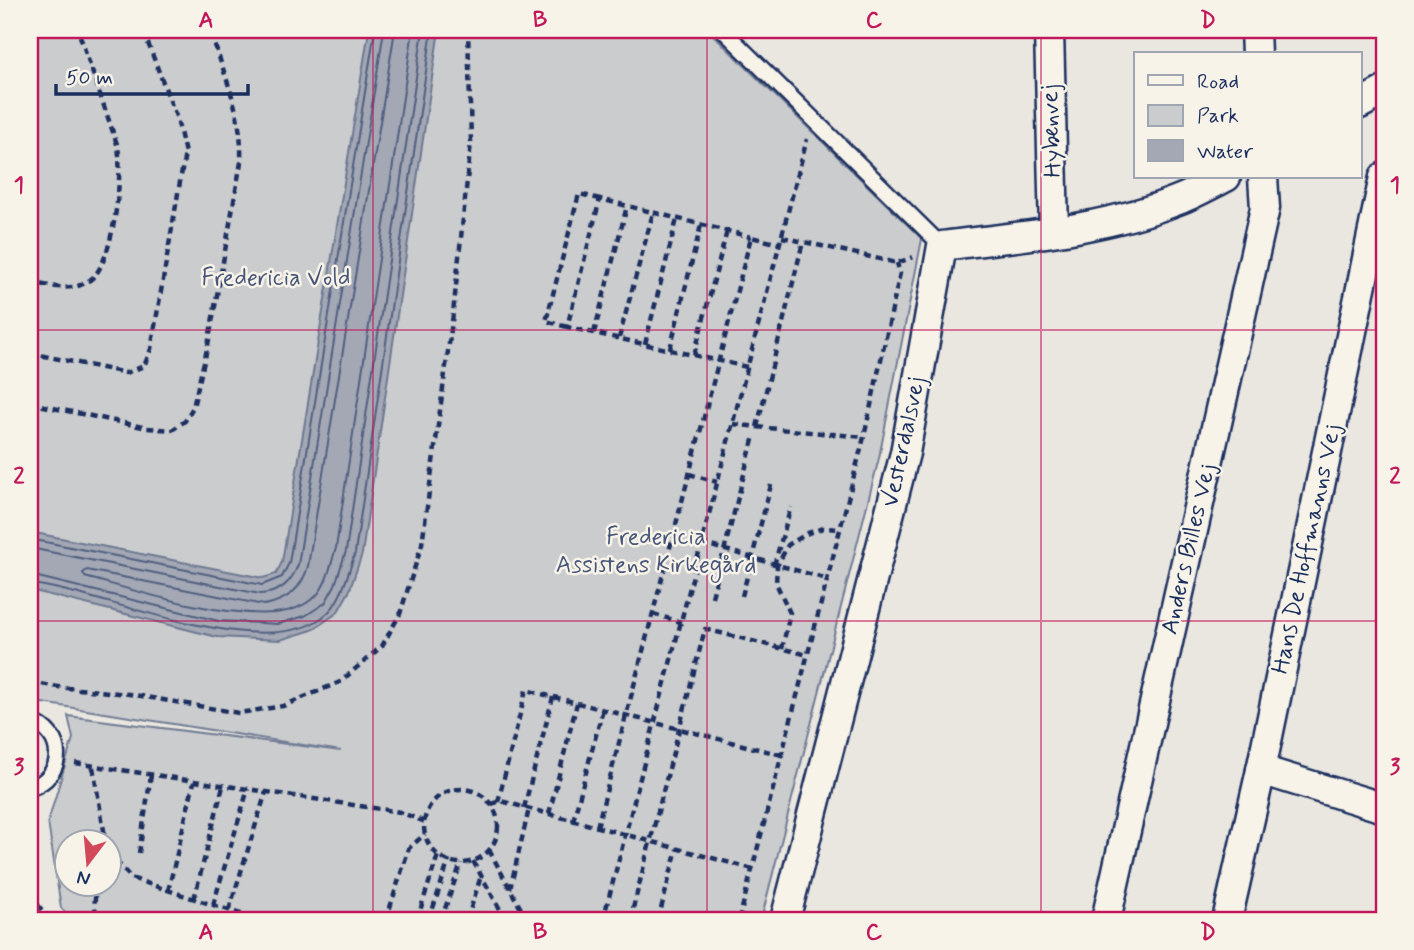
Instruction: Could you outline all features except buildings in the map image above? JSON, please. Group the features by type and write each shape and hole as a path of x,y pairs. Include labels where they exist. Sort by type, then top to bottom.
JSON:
{"street":[{"name":"Hybenvej","path":"1049,30 1054,231"},
{"path":"1255,30 1256,52"},
{"path":"1362,103 1384,91"},
{"name":"Hans De Hoffmanns Vej","path":"1227,920 1261,770 1384,177"},
{"path":"942,246 1054,231 1125,218 1179,200 1224,178"},
{"name":"Anders Billes Vej","path":"1106,920 1265,208 1263,178"},
{"name":"Vesterdalsvej","path":"785,920 905,453 942,246"},
{"path":"1261,770 1384,808"}],"lane":[{"path":"723,30 942,246"},
{"path":"30,721 44,727 52,736 57,760 45,781 30,788"}],"path":[{"path":"30,282 59,288 78,286 95,276 104,262 110,244 121,164 118,147 78,30"},
{"path":"30,353 126,373 144,366 151,349 185,153 177,119 143,30"},
{"path":"30,403 147,428 172,430 185,421 193,407 208,345 241,162 242,136 239,116 209,30"},
{"path":"30,682 129,694 239,713 282,706 340,682 382,646 400,614 422,544 453,314 471,142 468,30"},
{"path":"603,920 813,118"},
{"path":"747,367 546,321 579,194 751,237 803,242 897,263 942,246"},
{"path":"567,327 600,199"},
{"path":"594,332 628,206"},
{"path":"619,338 653,213"},
{"path":"645,344 677,219"},
{"path":"670,349 701,225"},
{"path":"694,355 727,231"},
{"path":"597,827 751,237"},
{"path":"757,426 803,242"},
{"path":"739,920 864,437 900,273 897,263"},
{"path":"733,424 864,437"},
{"path":"712,597 754,436"},
{"path":"690,474 718,482"},
{"path":"742,596 771,485"},
{"path":"782,649 790,613 776,583 776,566 791,507"},
{"path":"776,566 788,545 808,533 822,528 840,529"},
{"path":"701,543 827,579"},
{"path":"653,614 681,622"},
{"path":"631,920 705,629 808,655"},
{"path":"753,869 501,801 494,803 474,791 452,790 433,802 425,822 425,834 438,855 449,860 461,863 473,861 489,850 496,839 498,828 494,803 526,690 782,755"},
{"path":"510,889 553,697"},
{"path":"548,814 577,703"},
{"path":"573,821 603,709"},
{"path":"57,760 400,812 425,822"},
{"path":"93,766 104,828"},
{"path":"139,852 150,775"},
{"path":"168,891 194,782"},
{"path":"194,899 223,786"},
{"path":"213,905 248,789"},
{"path":"229,910 266,792"},
{"path":"386,920 408,848 425,834"},
{"path":"658,920 677,849"},
{"path":"489,850 527,920"},
{"path":"417,920 438,855"},
{"path":"429,920 449,860"},
{"path":"473,861 506,920"},
{"path":"441,920 461,863"},
{"path":"122,868 131,878 259,920"},
{"path":"467,920 481,876"},
{"path":"30,895 50,920"},
{"path":"95,898 97,915 101,920"},
{"path":"494,920 499,906"}],"green space":[{"path":"30,30 708,30 922,239 879,458 761,920 74,920 61,908 59,898 122,898 122,828 52,828 52,848 48,822 73,738 68,716 341,751 30,701"}],"water":[{"path":"369,30 439,30 362,554 349,592 337,613 312,630 280,640 217,637 30,590 30,532 263,578 276,574 282,562"}],"park label":[{"name":"Fredericia Vold","path":"276,278"},
{"name":"Fredericia Assistens Kirkegård","path":"656,551"}]}
